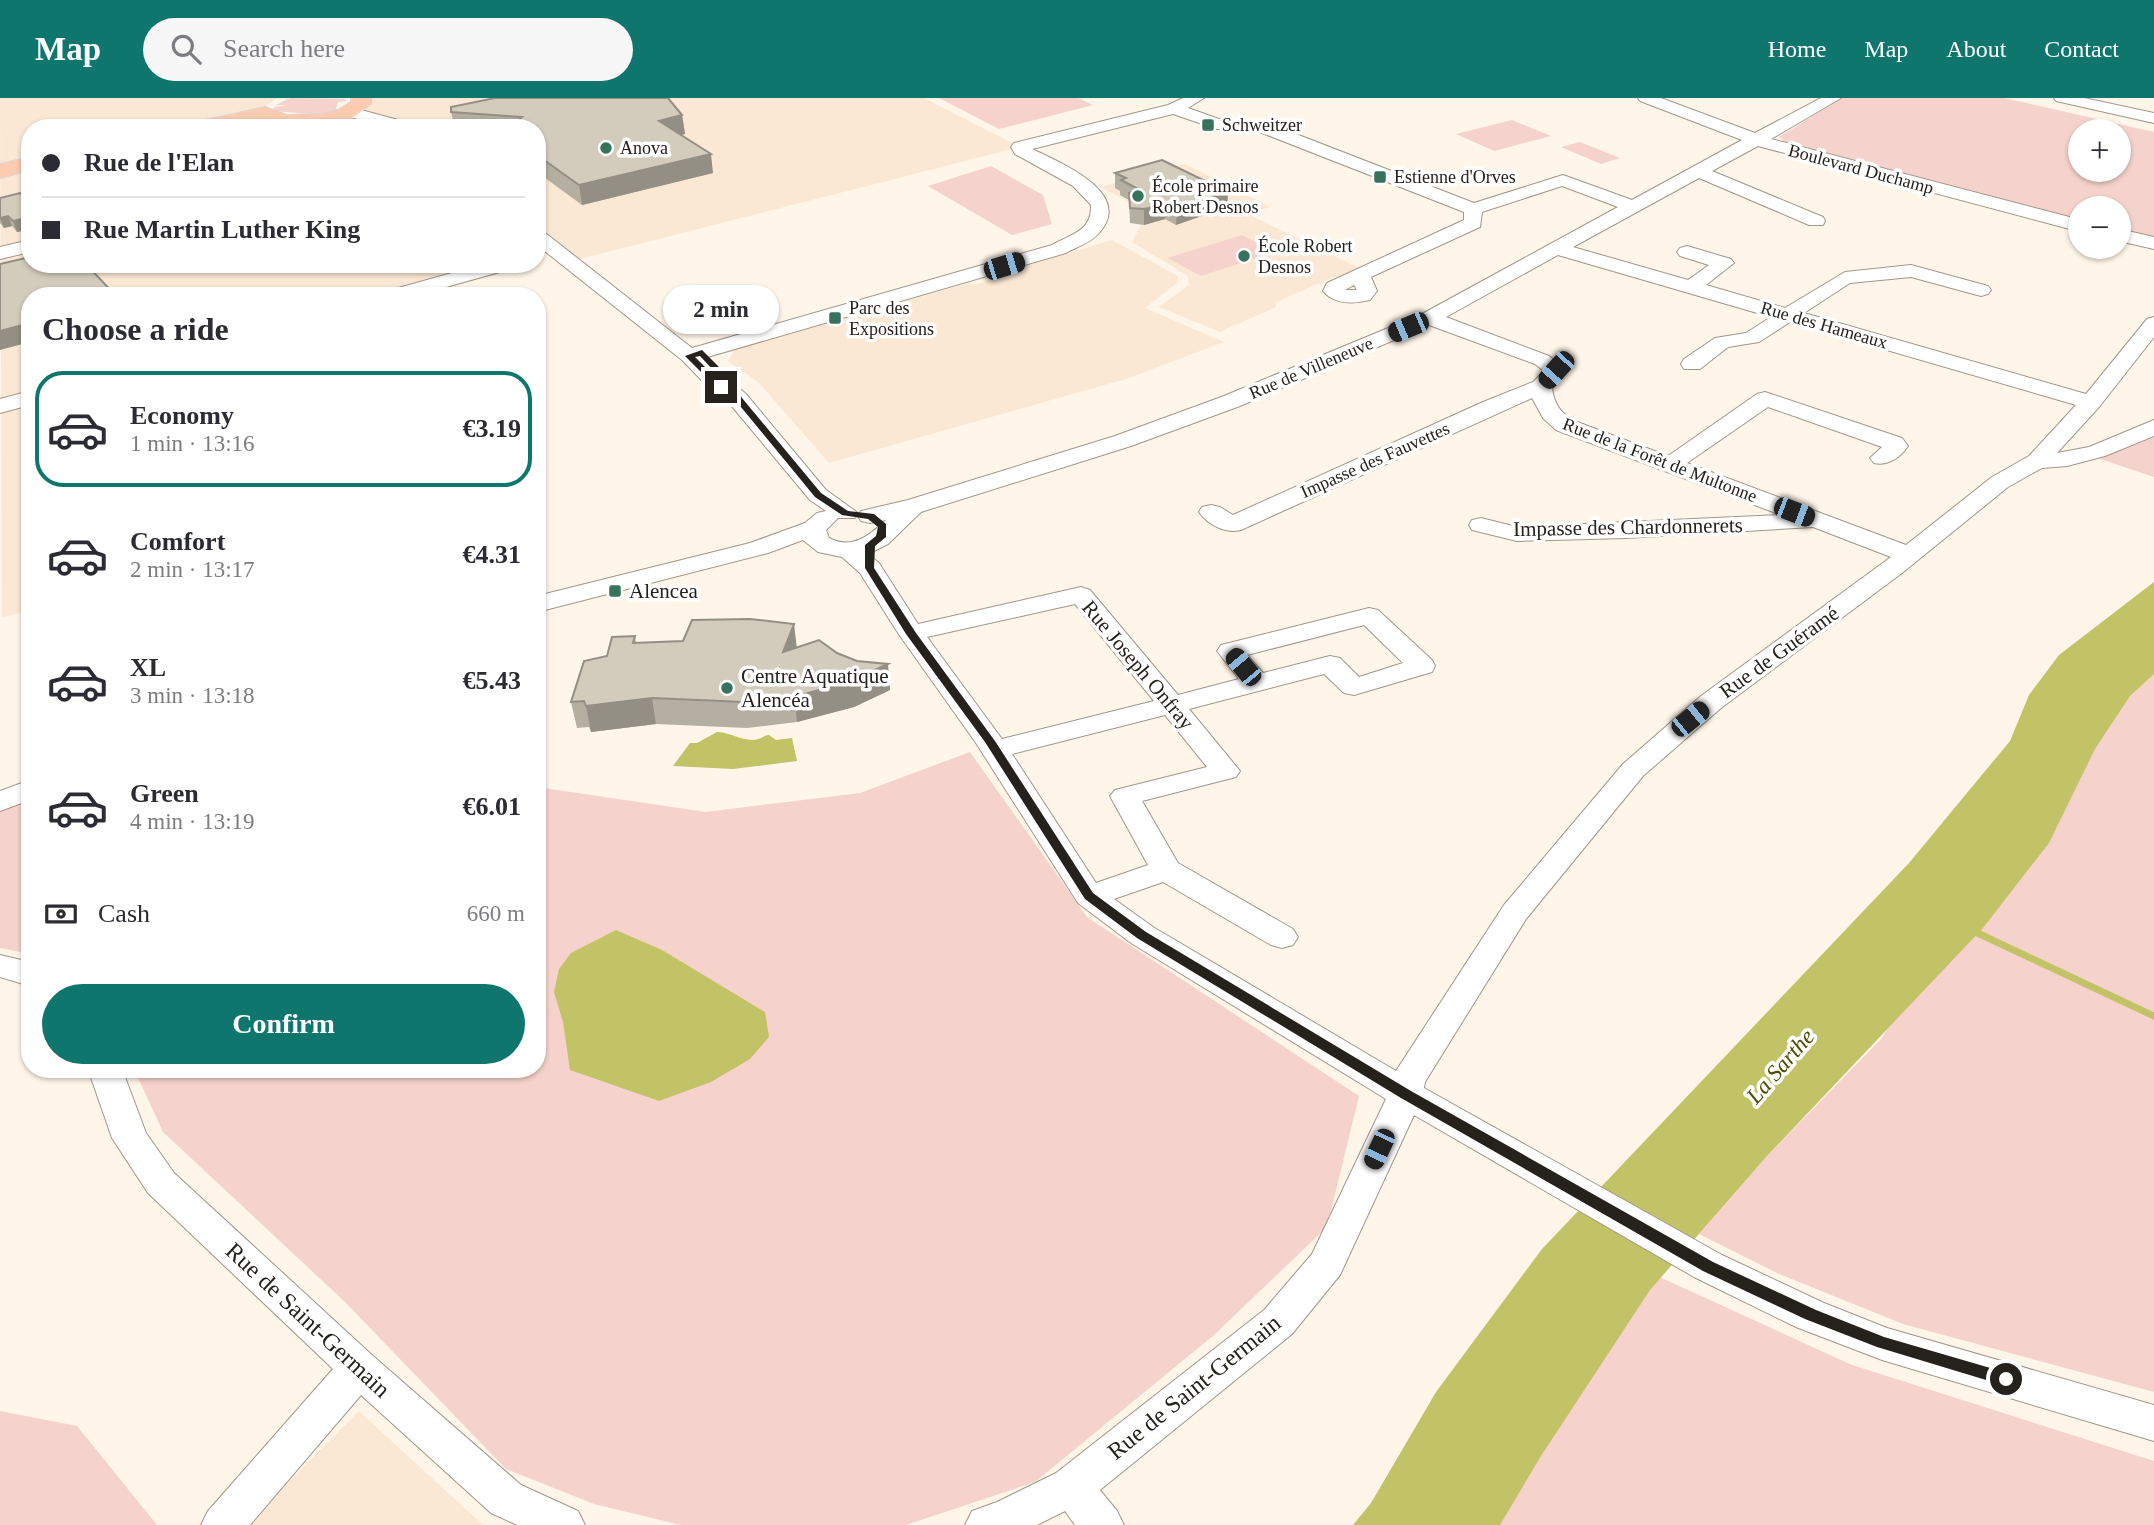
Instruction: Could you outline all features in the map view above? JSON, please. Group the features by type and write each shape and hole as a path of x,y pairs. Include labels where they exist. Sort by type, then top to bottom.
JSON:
{"main road":[{"path":"314,119 355,105"},
{"path":"227,119 271,106"},
{"path":"0,168 21,164"}],"street":[{"path":"695,354 1004,266 1066,245 1092,230 1102,217 1095,192 1020,147 1154,111 1174,109 1196,98"},
{"name":"Boulevard Duchamp","path":"1646,98 1757,141 2068,223"},
{"name":"Rue de Villeneuve","path":"850,535 914,506 1123,441 1244,396 1429,318 1833,98"},
{"path":"2062,98 2154,118"},
{"path":"355,105 387,119"},
{"path":"1174,109 1217,124 1259,126 1473,209 1563,180 1634,207"},
{"path":"1700,172 1816,221"},
{"path":"1361,273 1473,223 1473,209"},
{"path":"2131,238 2154,243"},
{"path":"0,253 21,248"},
{"name":"Rue des Hameaux","path":"1557,249 2091,402"},
{"path":"1687,252 1724,263 1690,288"},
{"path":"547,255 695,354 721,387 738,399 850,535 911,634 995,750 1089,896 1142,935 1406,1094 1708,1266 1810,1315 1882,1343 2154,1423"},
{"path":"1692,364 1722,342 1752,338 1845,278 1911,271 1980,290"},
{"path":"424,287 474,273"},
{"name":"Rue de la Forêt de Multonne","path":"1429,318 1542,360 1556,370 1541,387 1542,399 1550,415 1564,425 1909,555"},
{"name":"Rue de Guéramé","path":"1406,1094 1408,1081 1515,912 1633,770 1711,702 1909,555 2000,482 2037,461 2091,402 2154,323"},
{"name":"Impasse des Fauvettes","path":"1211,512 1232,525 1491,407 1541,387"},
{"path":"1671,465 1765,399 1897,446 1882,458"},
{"path":"0,406 21,400"},
{"path":"1491,407 1550,415"},
{"path":"2037,461 2058,462 2130,440 2154,427"},
{"name":"Impasse des Chardonnerets","path":"1481,525 1517,534 1818,521"},
{"path":"546,602 759,548 850,535"},
{"name":"Rue Joseph Onfray","path":"911,634 1081,595 1227,771 1125,796 1166,870"},
{"path":"995,750 1172,705 1257,683 1330,664 1354,687 1422,666 1369,615 1230,651 1257,683"},
{"path":"0,802 21,793"},
{"path":"1089,896 1166,870 1282,937"},
{"path":"0,967 21,971"},
{"name":"Rue de Saint-Germain","path":"108,1078 130,1138 161,1183 359,1368 506,1499 563,1525"},
{"name":"Rue de Saint-Germain","path":"987,1525 1071,1487 1278,1322 1326,1264 1406,1094"},
{"path":"223,1525 359,1368"},
{"path":"1071,1487 1102,1525"}],"shaded area":[{"path":"0,98 277,98 264,107 214,119 21,119 21,273 454,273 404,287 21,287 21,612 2,618"},
{"path":"290,98 346,101 338,102 336,109 339,110 322,115 274,111 274,107 288,105 276,105"},
{"path":"361,98 924,98 1020,147 568,262 556,252 546,253 546,119 324,119"},
{"path":"939,98 1078,98 1093,105 999,129"},
{"path":"1842,98 2004,98 2097,119 2068,119 2068,182 2131,182 2131,127 2154,132 2154,237 2131,232 2131,196 2068,196 2068,217 1786,143 1779,137"},
{"path":"265,113 314,119 236,119"},
{"path":"1512,120 1551,136 1494,151 1456,134"},
{"path":"1580,142 1620,158 1601,164 1561,147"},
{"name":"École Robert Desnos","path":"1185,164 1270,207 1248,214 1361,269 1342,277 1334,277 1283,299 1276,303 1276,307 1220,332 1159,307 1189,285 1188,276 1132,242 1148,212 1100,187"},
{"path":"991,166 1043,195 1052,224 1012,235 928,186"},
{"path":"1242,235 1276,252 1201,276 1167,258"},
{"path":"1112,240 1178,276 1177,283 1145,308 1224,342 1126,379 829,463 758,382 728,361 735,349 969,283 974,285 992,280 990,277"},
{"path":"2154,431 2154,477 2097,458"},
{"path":"2154,617 2154,1392 1903,1324 1777,1273 1699,1234 1767,1156 1881,1039"},
{"path":"970,752 1087,917 1359,1096 1327,1227 1214,1335 1035,1482 906,1525 681,1525 594,1504 506,1469 345,1302 163,1132 138,1078 546,1078 546,788 706,812 860,793"},
{"path":"21,796 21,952 0,948 0,804"},
{"path":"1642,1269 1852,1365 2154,1461 2154,1525 1478,1525"},
{"path":"0,1411 77,1426 157,1525 0,1525"},
{"path":"359,1411 483,1525 246,1525"}],"water":[{"name":"La Sarthe","path":"2154,582 2154,674 2130,696 2095,749 2049,843 1983,928 1767,1156 1650,1290 1541,1456 1500,1525 1353,1525 1371,1503 1436,1392 1542,1249 1909,863 2010,741 2029,695 2059,655"},
{"path":"717,732 748,740 769,735 776,740 792,738 797,761 733,769 673,766 690,743 697,743"},
{"path":"616,930 662,950 765,1012 769,1037 750,1059 711,1082 659,1101 570,1070 563,1022 554,992 559,969 571,953"}],"building":[{"name":"Anova","path":"495,98 668,98 682,115 659,121 711,154 579,185 546,161 546,119 451,112 451,107"},
{"path":"1162,160 1228,192 1177,209 1166,204 1144,209 1130,208 1129,193 1140,190 1121,180 1126,178 1115,173"},
{"path":"21,194 21,219 13,221 8,216 0,218 0,198"},
{"path":"21,259 21,273 94,273 108,287 21,287 21,325 0,331 0,264"},
{"path":"750,619 794,624 783,652 819,640 837,653 857,661 888,664 851,681 794,697 744,702 652,698 586,706 584,701 571,702 584,661 607,656 612,637 635,636 633,643 683,641 692,620"}],"waterway":[{"path":"1971,930 2154,1016"}],"place":[{"name":"Schweitzer","path":"1208,125"},
{"name":"Anova","path":"606,148"},
{"name":"Estienne d'Orves","path":"1380,177"},
{"name":"École primaire Robert Desnos","path":"1138,196"},
{"name":"École Robert Desnos","path":"1244,256"},
{"name":"Parc des Expositions","path":"835,318"},
{"name":"Alencea","path":"615,591"},
{"name":"Centre Aquatique Alencéa","path":"727,688"}],"route":[{"path":"721,387 689,356 702,353 731,384 738,399 818,495 846,513 870,516 883,526 881,537 870,545 870,568 911,634 989,741 1089,896 1142,935 1406,1094 1708,1266 1810,1315 1882,1343 2006,1379"}]}
